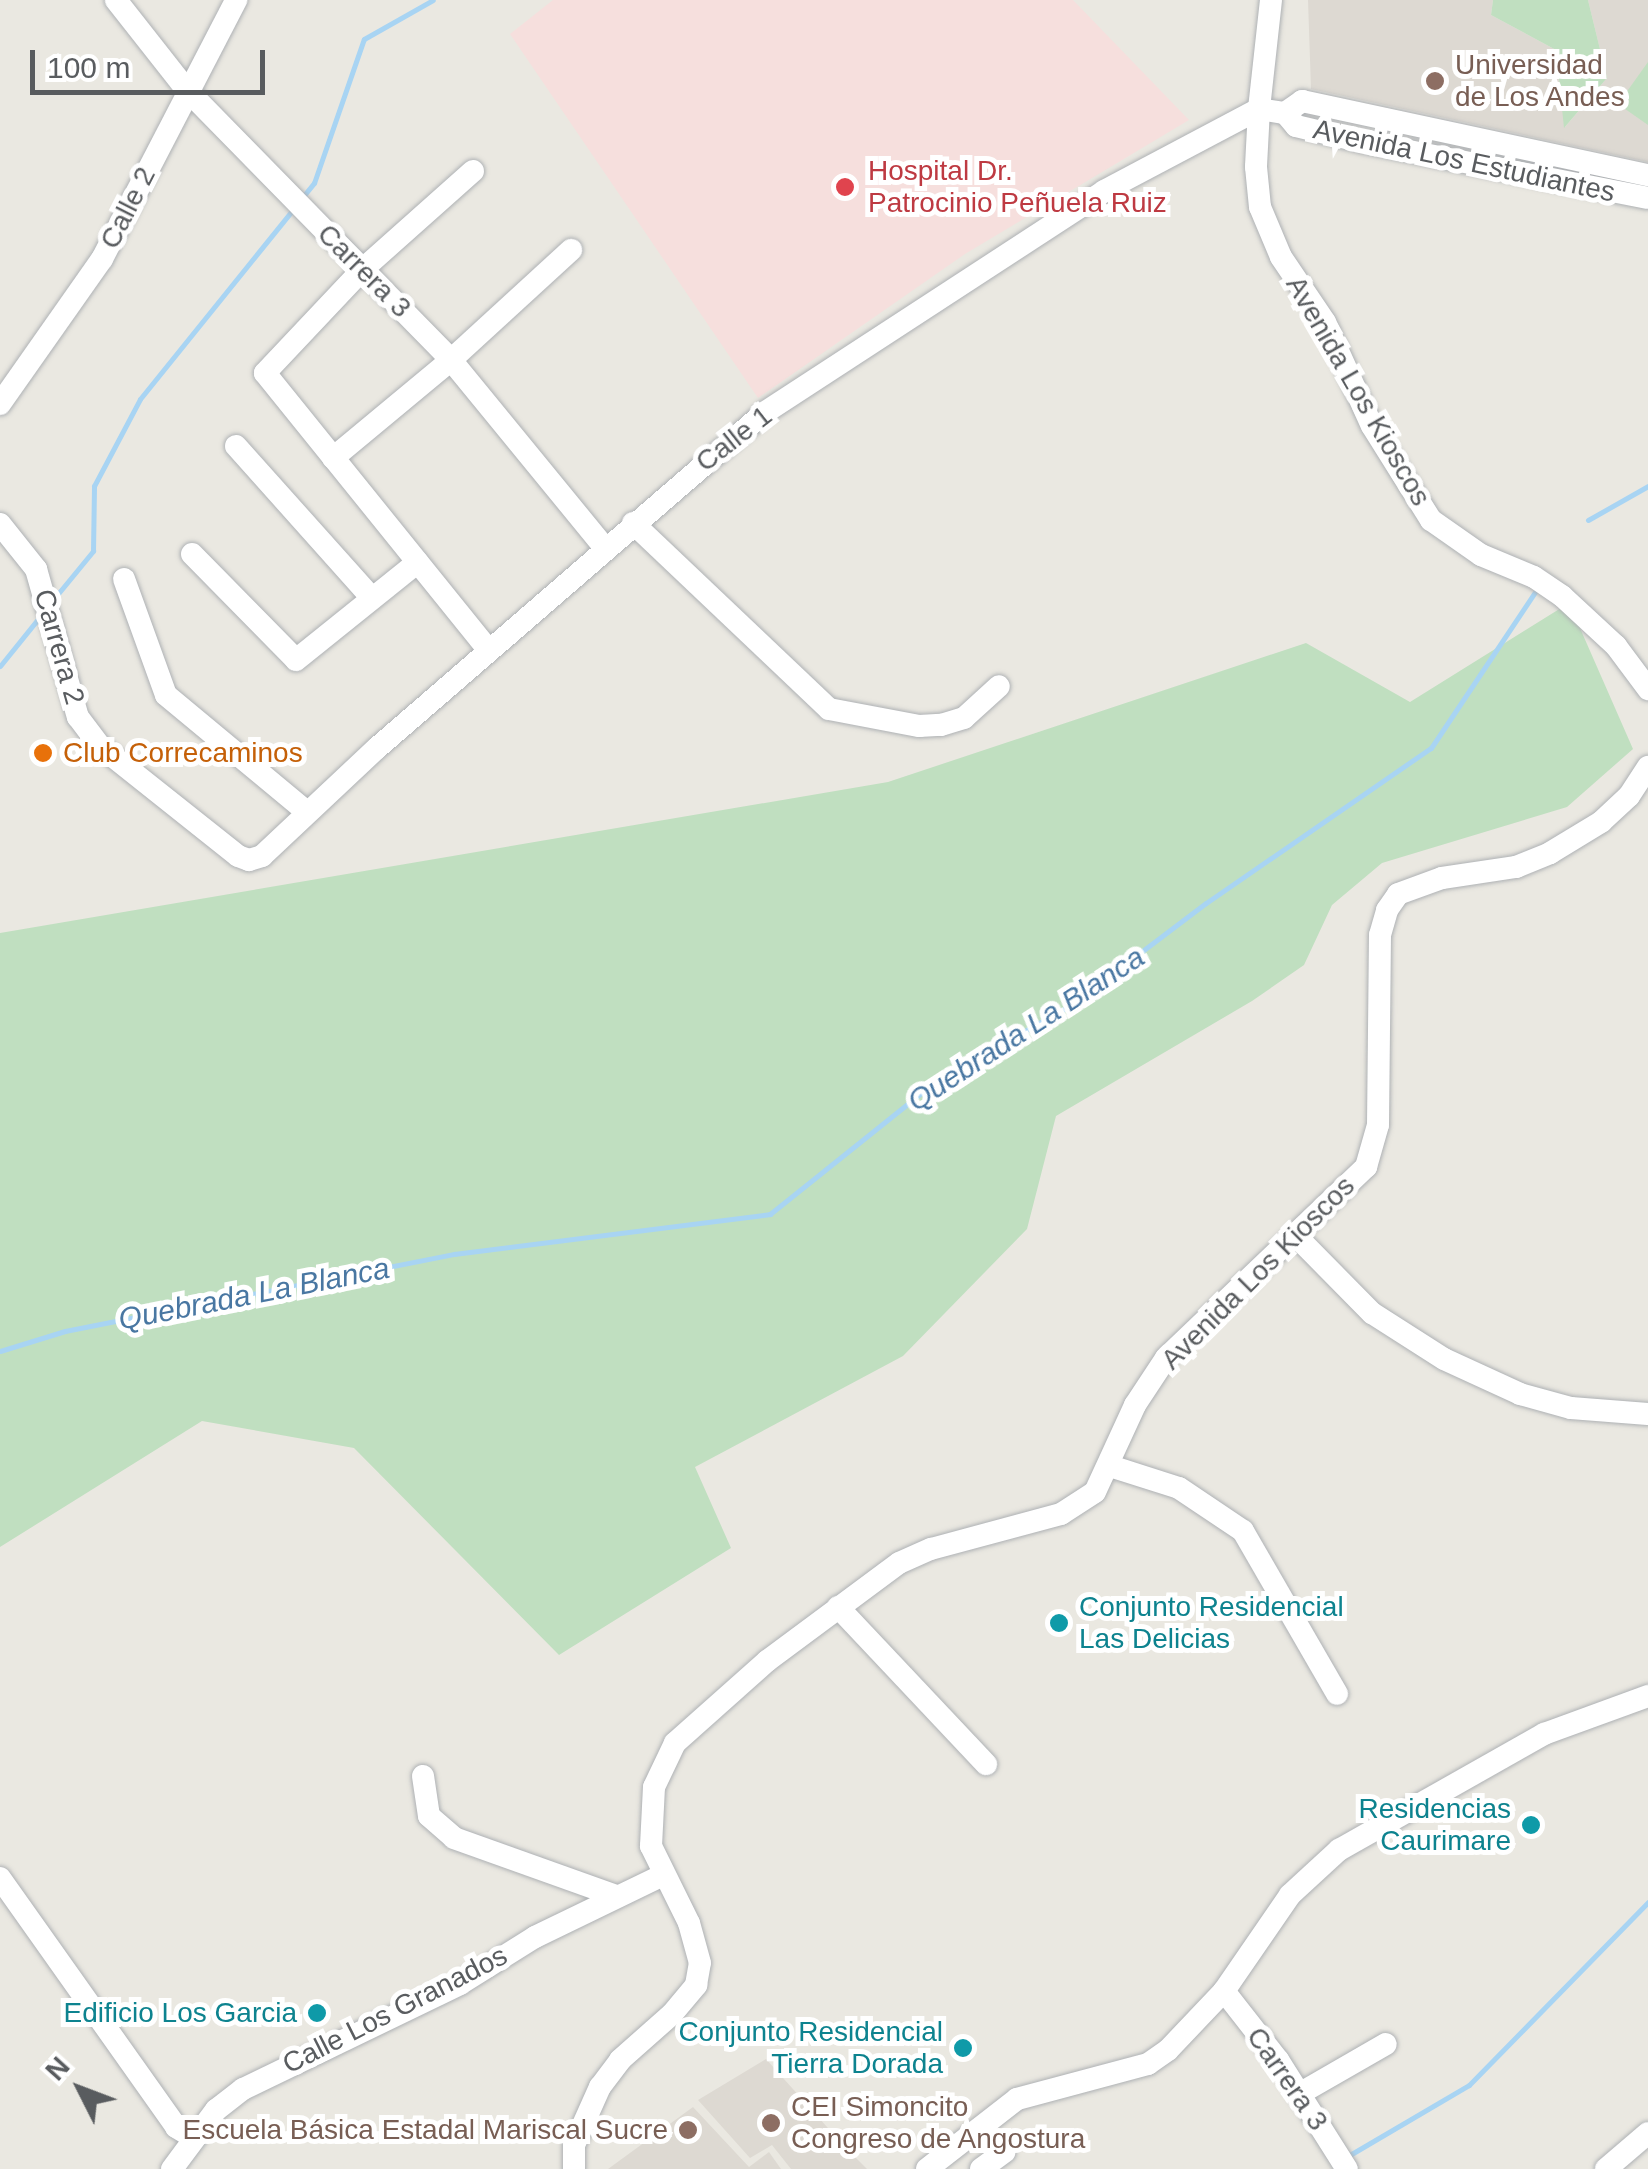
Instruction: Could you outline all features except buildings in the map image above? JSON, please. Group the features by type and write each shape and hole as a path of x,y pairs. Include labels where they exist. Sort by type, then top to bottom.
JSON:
{"street":[{"name":"Carrera 3","path":"116,0 186,89 451,360 604,548"},
{"name":"Calle 2","path":"0,404 102,258 186,89 236,0"},
{"name":"Avenida Los Kioscos","path":"1270,0 1256,167 1268,232 1325,322 1372,426 1431,520 1562,596 1616,646 1648,690"},
{"name":"Avenida Los Estudiantes","path":"1284,113 1302,101 1648,175"},
{"name":"Avenida Los Estudiantes","path":"1259,109 1284,113 1296,126 1363,142 1648,198"},
{"name":"Calle 1","path":"270,851 307,812 488,650 764,413 1104,191 1259,109"},
{"path":"473,171 363,269 266,373 488,650"},
{"path":"332,458 451,360 571,250"},
{"path":"236,446 372,598"},
{"path":"633,523 829,709 920,726 941,724 964,718 1000,686"},
{"name":"Carrera 2","path":"0,524 36,569 78,717 101,747 238,856 249,860 270,851"},
{"path":"192,554 296,660 418,562"},
{"path":"124,579 166,695 307,812"},
{"name":"Avenida Los Kioscos","path":"574,2169 574,2144 600,2087 620,2060 672,2014 696,1985 697,1947 680,1901 651,1846 654,1787 675,1742 725,1695 838,1606 915,1554 1061,1514 1094,1492 1110,1466 1135,1406 1166,1358 1366,1167 1376,1145 1378,982 1386,910 1398,894 1416,886 1516,867 1550,853 1602,822 1629,796 1648,767"},
{"path":"1297,1237 1372,1312 1444,1359 1520,1394 1571,1408 1648,1414"},
{"path":"1110,1466 1179,1488 1243,1531 1337,1694"},
{"path":"838,1606 986,1764"},
{"path":"927,2169 1017,2099 1148,2064 1194,2026 1224,1991 1290,1895 1340,1850 1544,1734 1648,1696"},
{"path":"423,1776 430,1816 454,1838 616,1896"},
{"name":"Calle Los Granados","path":"172,2169 216,2110 260,2078 460,1984 535,1937 663,1874"},
{"path":"0,1878 176,2128 194,2138"},
{"name":"Carrera 3","path":"1224,1991 1300,2094 1347,2169"},
{"path":"1300,2094 1386,2044"},
{"path":"1606,2169 1648,2134"},
{"path":"981,2169 1004,2152"}],"shaded area":[{"name":"Hospital Dr. Patrocinio Peñuela Ruiz","path":"553,0 1073,0 1189,120 965,254 758,398 510,34"},
{"name":"Universidad de Los Andes","path":"1308,0 1493,0 1491,15 1556,50 1565,127 1607,78 1588,0 1648,0 1648,162 1311,89"},
{"name":"CEI Simoncito Congreso de Angostura","path":"766,2059 867,2169 791,2169 772,2145 750,2158 698,2100"},
{"name":"Escuela Básica Estadal Mariscal Sucre","path":"693,2107 749,2167 769,2152 781,2169 608,2169"}],"green space":[{"path":"1493,0 1588,0 1607,78 1564,128 1556,50 1491,15"},
{"path":"1648,62 1648,125 1618,104"},
{"path":"1569,603 1633,749 1567,807 1382,863 1332,905 1304,965 1252,1001 1056,1116 1027,1229 903,1356 695,1467 731,1548 559,1655 354,1448 202,1421 0,1547 0,933 888,782 1306,643 1410,702"}],"waterway":[{"path":"301,199 314,183 364,39 433,0"},
{"path":"52,601 93,551 94,486 140,399 294,208"},
{"name":"Quebrada La Blanca","path":"1588,520 1648,486"},
{"name":"Quebrada La Blanca","path":"0,1351 65,1331 454,1254 770,1214 937,1080 1071,1005 1206,903 1431,748 1535,592"},
{"path":"0,666 42,614"},
{"path":"1348,2156 1469,2085 1648,1902"}],"place":[{"name":"Universidad de Los Andes","path":"1435,81"},
{"name":"Hospital Dr. Patrocinio Peñuela Ruiz","path":"845,187"},
{"name":"Club Correcaminos","path":"43,753"},
{"name":"Conjunto Residencial Las Delicias","path":"1059,1623"},
{"name":"Residencias Caurimare","path":"1531,1825"},
{"name":"Edificio Los Garcia","path":"317,2013"},
{"name":"Conjunto Residencial Tierra Dorada","path":"963,2048"},
{"name":"CEI Simoncito Congreso de Angostura","path":"771,2123"},
{"name":"Escuela Básica Estadal Mariscal Sucre","path":"688,2130"}]}
